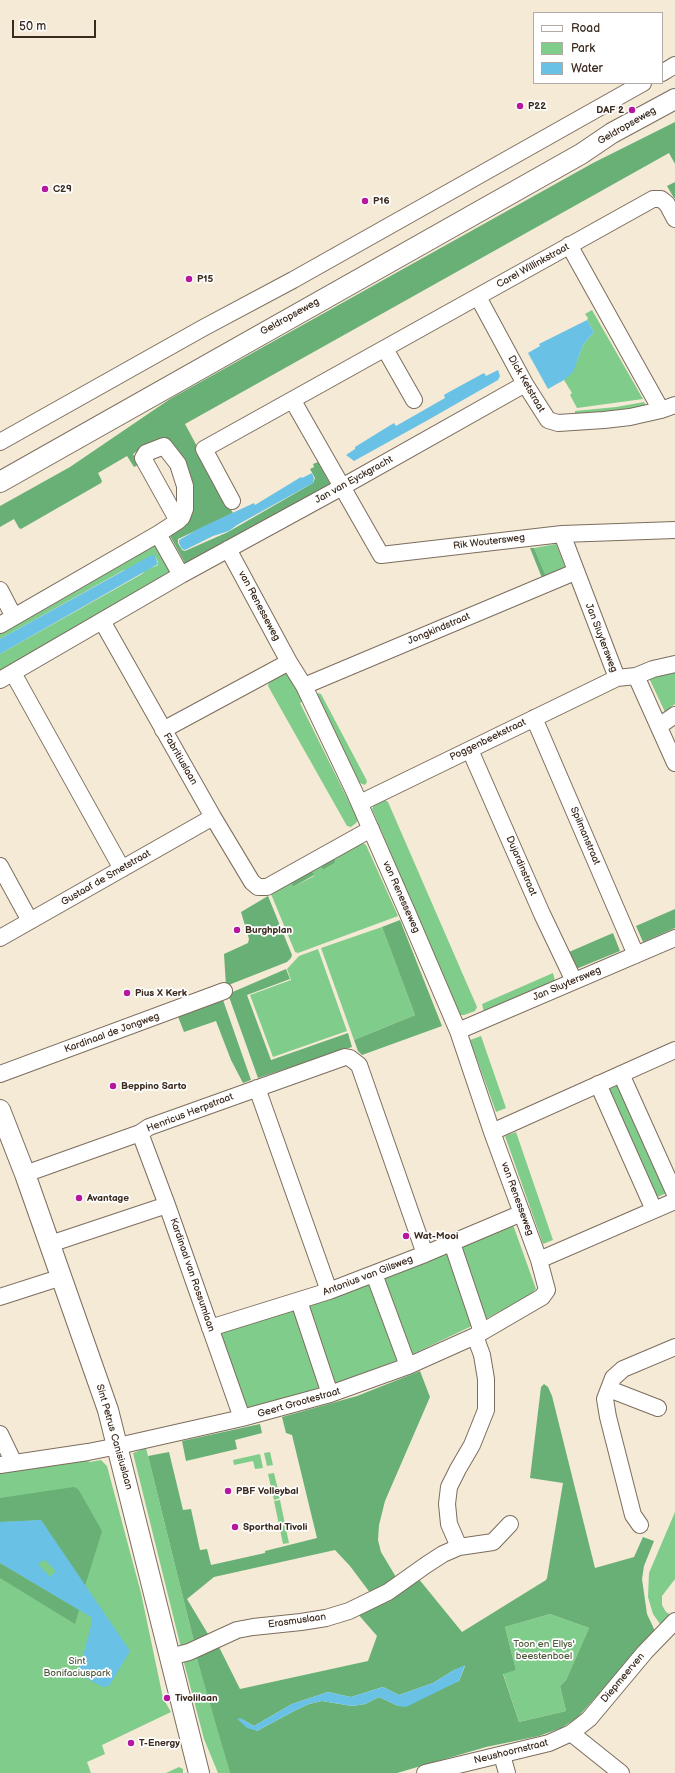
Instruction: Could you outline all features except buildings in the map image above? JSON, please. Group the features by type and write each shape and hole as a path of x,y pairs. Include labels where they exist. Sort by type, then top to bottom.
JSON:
{"main road":[{"name":"Geldropseweg","path":"0,482 580,154 612,133 675,98"},
{"name":"Geldropseweg","path":"580,154 616,140 675,110"},
{"name":"Sint Petrus Canisiuslaan","path":"0,1110 4,1132 25,1174 108,1410 199,1773"}],"street":[{"path":"663,71 675,65"},
{"path":"0,442 203,328 293,280 641,84"},
{"name":"Carel Willinkstraat","path":"232,501 204,449 293,401 653,199 661,199 667,204 675,219"},
{"path":"569,245 668,408"},
{"name":"Dick Ketstraat","path":"478,297 525,384 545,417 552,422 558,424 604,420 668,408"},
{"path":"385,349 414,400"},
{"name":"Jan van Eyckgracht","path":"7,677 181,575 342,487 525,384"},
{"path":"293,401 342,487"},
{"name":"Rik Woutersweg","path":"342,487 381,555 562,534 675,530"},
{"path":"0,625 178,521"},
{"path":"158,534 181,575"},
{"name":"Jan Sluytersweg","path":"562,534 617,678 636,676 653,669 675,664"},
{"name":"van Renesseweg","path":"228,549 288,662 304,686 371,828 458,1031 492,1132 539,1260"},
{"name":"Jongkindstraat","path":"304,686 576,572"},
{"path":"0,590 14,617"},
{"name":"Fabritiuslaan","path":"102,621 213,817 252,882 258,887 267,887 371,828"},
{"path":"163,730 288,662"},
{"path":"636,676 675,763"},
{"path":"7,677 122,869"},
{"name":"Poggenbeekstraat","path":"360,803 617,678"},
{"path":"659,726 675,715"},
{"name":"Spilmanstraat","path":"534,718 636,955"},
{"name":"Dujardinstraat","path":"470,750 542,914 574,981"},
{"name":"Gustaaf de Smetstraat","path":"0,938 213,817"},
{"path":"0,866 30,921"},
{"name":"Jan Sluytersweg","path":"458,1031 675,938"},
{"name":"Kardinaal de Jongweg","path":"0,1074 224,991"},
{"path":"492,1132 675,1050"},
{"name":"Henricus Herpstraat","path":"25,1174 140,1133 149,1127 346,1057 354,1060 359,1065 425,1254"},
{"path":"621,1074 675,1194"},
{"path":"598,1084 654,1210"},
{"path":"258,1088 329,1291"},
{"name":"Kardinaal van Rossumlaan","path":"140,1133 242,1418"},
{"path":"539,1260 675,1201"},
{"path":"50,1244 167,1205"},
{"name":"Antonius van Gilsweg","path":"210,1328 329,1291 452,1244 522,1213"},
{"path":"452,1244 478,1334 486,1379 486,1410 472,1446 449,1487 447,1504 449,1524 459,1547"},
{"name":"Geert Grootestraat","path":"7,1464 88,1452 242,1418 330,1394 408,1366 478,1334 542,1297 547,1290 539,1260"},
{"path":"374,1274 408,1366"},
{"path":"0,1297 62,1277"},
{"path":"299,1301 330,1394"},
{"path":"640,1525 633,1515 608,1417 605,1399 613,1378 623,1369 675,1348"},
{"path":"609,1389 658,1408"},
{"path":"0,1434 7,1464"},
{"name":"Erasmuslaan","path":"170,1657 189,1652 238,1630 253,1626 301,1622 326,1618 349,1611 388,1592 426,1564 459,1547 498,1545 510,1524"},
{"name":"Diepmeerven","path":"571,1733 589,1719 627,1672 671,1632"},
{"path":"571,1733 621,1773"},
{"name":"Neushoornstraat","path":"426,1773 549,1743 571,1733"},
{"path":"502,1754 507,1773"}],"green space":[{"path":"675,122 675,164 669,153 185,424 233,513 178,539 178,543 182,550 185,551 228,532 313,483 315,478 310,469 314,467 313,464 318,462 330,484 186,565 169,534 182,527 179,452 172,443 159,441 148,443 133,454 138,465 134,467 127,456 98,473 102,481 101,483 21,529 14,519 0,527 0,506 70,467 170,399 593,163"},
{"path":"675,182 675,198 674,198 667,186"},
{"path":"592,310 643,399 577,408 570,395 572,393 564,380 577,361 583,345 594,332 585,314"},
{"path":"644,402 647,408 575,419 575,411 616,407"},
{"path":"153,542 172,574 0,672 0,654 142,574 146,570 158,565 158,562 155,556 127,570 124,570 0,639 0,627"},
{"path":"556,544 565,567 546,576 534,548"},
{"path":"530,548 534,548 546,576 542,578"},
{"path":"675,671 675,704 665,712 649,678"},
{"path":"286,672 304,700 300,703 358,820 351,827 347,826 268,686 269,682"},
{"path":"318,693 321,694 366,779 367,782 365,785 360,783 316,696"},
{"path":"385,800 388,802 477,1007 475,1011 464,1015 460,1015 458,1012 372,809 374,805"},
{"path":"361,842 366,845 398,916 298,953 295,952 271,894 290,882 293,887 314,876 311,870 320,865 323,870 335,863 336,856"},
{"path":"336,856 335,863 323,870 320,865"},
{"path":"311,870 314,875 293,887 290,882"},
{"path":"268,896 292,955 291,958 287,962 226,986 224,954 248,943 249,939 241,912"},
{"path":"675,909 675,928 643,942 636,926"},
{"path":"400,920 442,1026 362,1055 358,1051 354,1040 415,1015 382,927"},
{"path":"382,927 415,1015 354,1040 321,948"},
{"path":"613,933 620,951 576,969 569,952"},
{"path":"318,949 347,1031 273,1057 250,995 291,980 287,969 299,956"},
{"path":"286,969 290,979 247,995 271,1060 348,1033 352,1047 258,1078 228,994"},
{"path":"553,973 555,981 484,1012 482,1004"},
{"path":"222,997 251,1080 243,1083 231,1060 216,1021 184,1032 177,1014"},
{"path":"481,1036 506,1108 496,1112 470,1040"},
{"path":"620,1084 669,1192 653,1199 607,1090"},
{"path":"516,1132 553,1240 543,1244 505,1136"},
{"path":"512,1222 536,1289 531,1294 484,1320 458,1248"},
{"path":"448,1253 474,1325 413,1354 410,1351 384,1278"},
{"path":"372,1283 401,1359 334,1384 306,1305"},
{"path":"295,1308 321,1388 247,1408 220,1332"},
{"path":"420,1371 430,1397 385,1501 379,1525 378,1540 381,1552 396,1577 371,1594 350,1566 335,1550 214,1577 187,1599 208,1634 194,1642 148,1456 169,1452 183,1510 191,1509 200,1550 207,1549 211,1565 265,1553 265,1551 317,1538 292,1435 286,1433 282,1417 357,1396"},
{"path":"544,1384 548,1387 552,1396 595,1568 634,1557 643,1537 654,1541 644,1566 642,1579 647,1614 655,1631 577,1718 561,1728 539,1736 486,1747 397,1773 230,1773 195,1652 217,1643 240,1689 368,1661 377,1636 357,1613 418,1578 462,1632 546,1580 563,1483 530,1478 541,1387","holes":["550,1614 589,1628 566,1680 560,1686 566,1711 519,1722 503,1674 516,1670 505,1627","465,1666 459,1681 398,1706 379,1697 365,1704 352,1706 322,1701 309,1704 257,1731 240,1718 254,1726 292,1704 328,1692 351,1697 383,1687 399,1695 433,1683 454,1670"]},
{"path":"260,1424 262,1433 235,1440 237,1449 186,1461 182,1441"},
{"path":"146,1448 194,1642 181,1648 133,1453"},
{"path":"270,1452 273,1465 267,1466 264,1453"},
{"path":"260,1454 263,1468 255,1469 253,1461 234,1465 233,1460"},
{"name":"Sint Bonifaciuspark","path":"85,1459 90,1462 101,1460 107,1466 141,1593 163,1698 171,1712 102,1745 105,1754 87,1762 91,1773 0,1773 0,1471"},
{"path":"274,1473 280,1498 274,1500 268,1474"},
{"path":"74,1487 78,1489 102,1531 85,1586 41,1520 0,1522 0,1498"},
{"path":"280,1500 289,1543 283,1544 274,1501"},
{"path":"675,1512 675,1579 662,1596 662,1605 666,1612 671,1615 660,1624 653,1614 648,1597 649,1573"},
{"path":"0,1563 79,1610 75,1624 0,1578"},
{"name":"Toon en Ellys' beestenboel","path":"550,1614 589,1628 566,1680 560,1686 566,1711 519,1722 503,1673 516,1670 505,1627"},
{"path":"195,1652 230,1773 218,1773 204,1739 183,1659"},
{"path":"179,1767 183,1769 183,1773 166,1773"}],"water":[{"path":"587,320 594,332 583,345 573,372 564,380 548,389 528,353 540,346 539,344"},
{"path":"498,370 500,376 498,380 428,420 354,461 346,455 355,449 355,447 394,423 396,426 445,398 444,395 449,392 484,373 486,376"},
{"path":"312,473 314,478 313,483 237,525 229,531 213,536 185,550 182,549 179,540 200,528 254,503 255,505 301,477 302,478"},
{"path":"152,555 155,556 158,564 0,654 0,639"},
{"path":"41,1520 130,1651 109,1686 103,1687 80,1675 79,1671 92,1622 91,1617 0,1563 0,1522","holes":["45,1560 56,1571 50,1577 38,1564"]},
{"path":"465,1665 459,1681 406,1707 398,1706 379,1697 365,1704 352,1706 322,1701 309,1704 257,1731 247,1728 237,1719 240,1718 254,1726 292,1704 328,1692 351,1697 383,1687 399,1695 433,1683"}],"place":[{"name":"P22","path":"520,106"},
{"name":"DAF 2","path":"632,110"},
{"name":"C29","path":"45,189"},
{"name":"P16","path":"365,201"},
{"name":"P15","path":"189,279"},
{"name":"Burghplan","path":"237,930"},
{"name":"Pius X Kerk","path":"127,993"},
{"name":"Beppino Sarto","path":"113,1086"},
{"name":"Avantage","path":"79,1198"},
{"name":"Wat-Mooi","path":"406,1236"},
{"name":"PBF Volleybal","path":"228,1491"},
{"name":"Sporthal Tivoli","path":"235,1527"},
{"name":"Tivolilaan","path":"167,1698"},
{"name":"T-Energy","path":"131,1743"}]}
